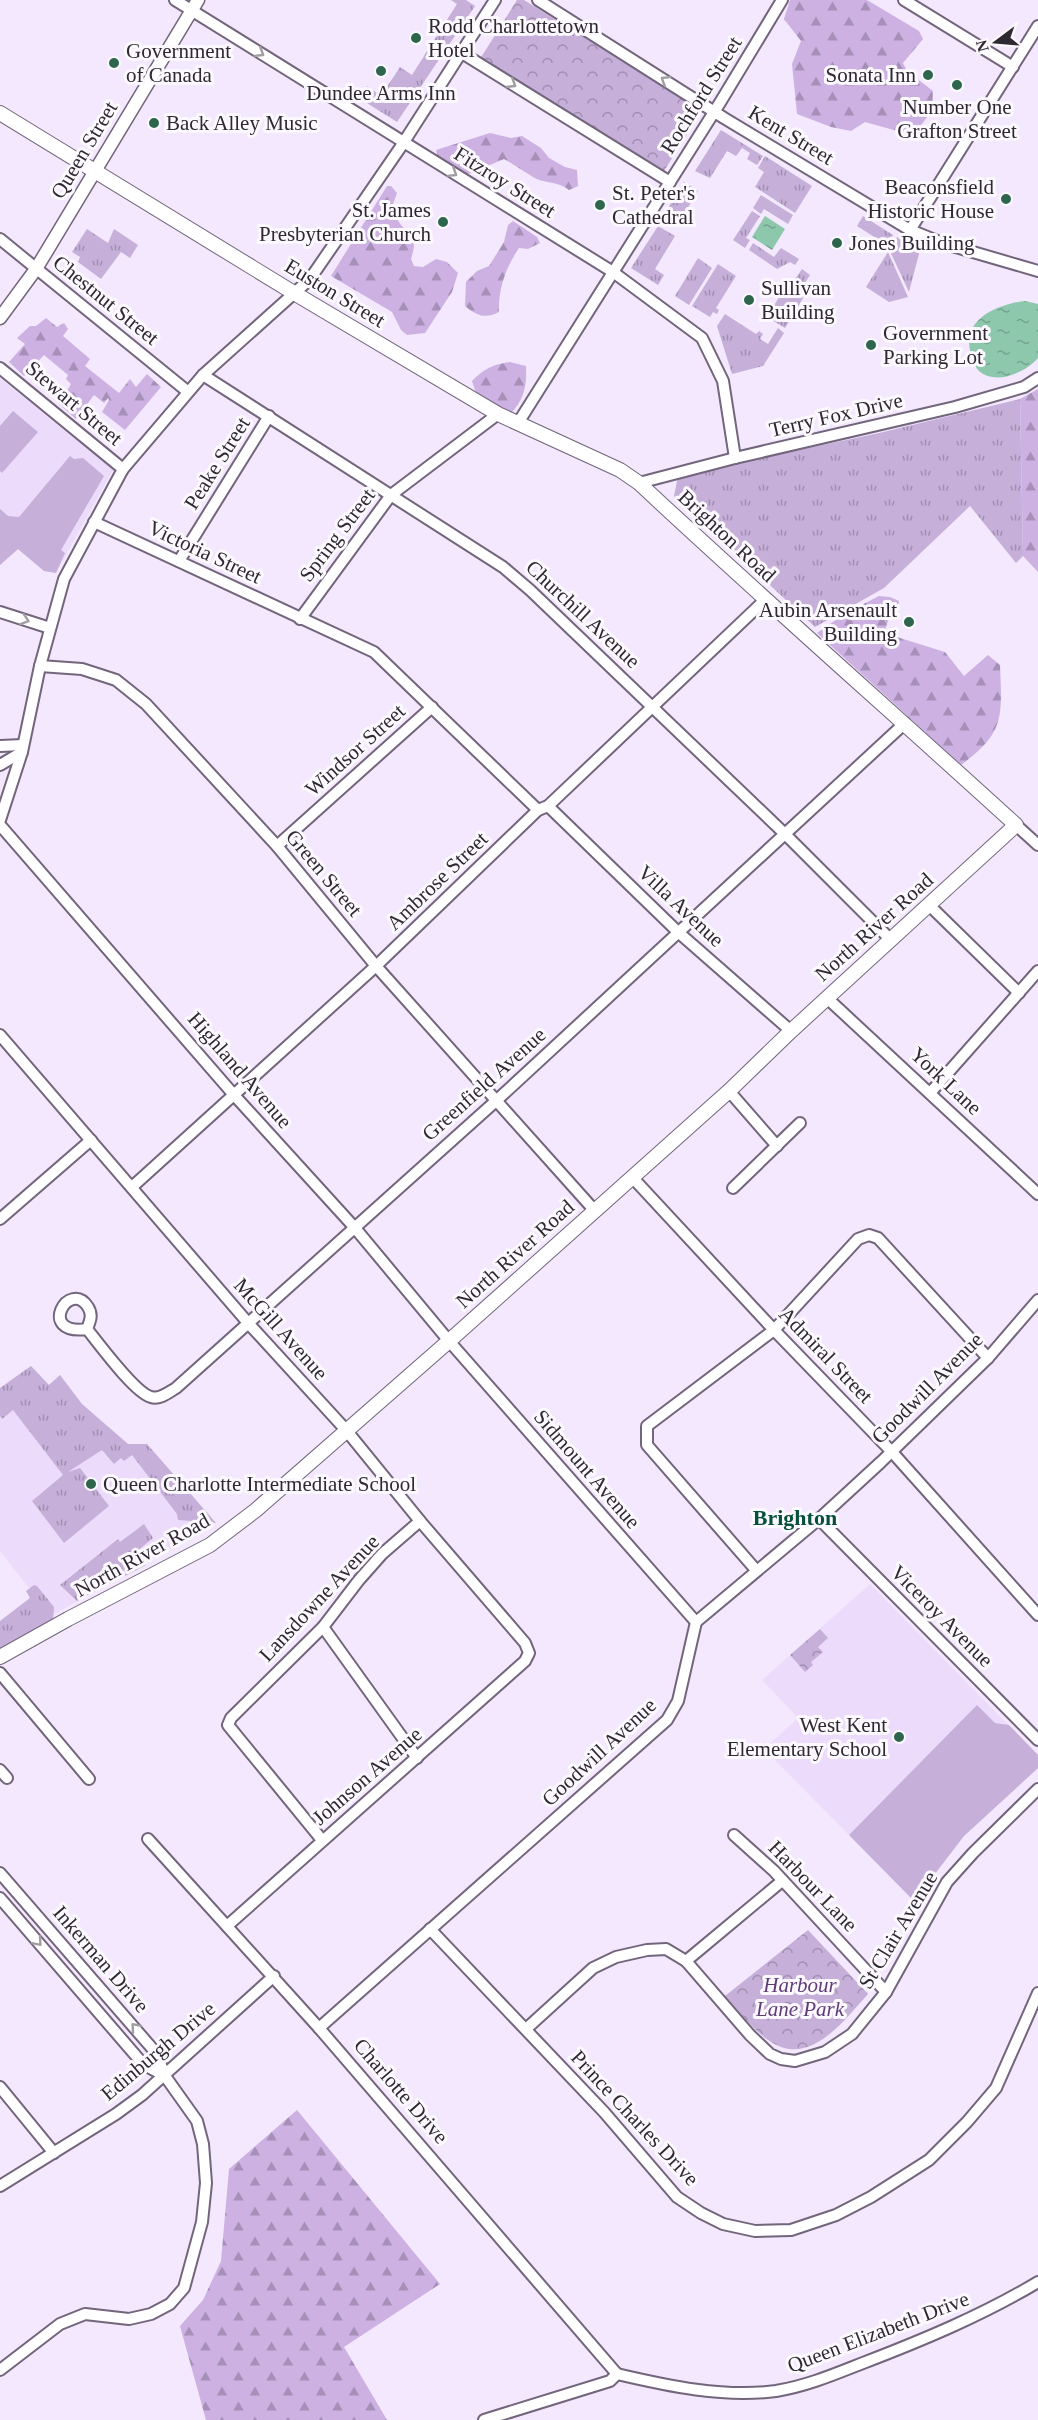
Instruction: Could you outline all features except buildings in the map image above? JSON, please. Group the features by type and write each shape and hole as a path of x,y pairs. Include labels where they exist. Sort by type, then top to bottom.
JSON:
{"main road":[{"name":"Euston Street","path":"0,113 93,172 498,414 562,444"},
{"name":"Brighton Road","path":"562,444 620,470 639,483 765,600 905,723 1016,825"},
{"name":"North River Road","path":"0,1657 59,1623 210,1545 256,1510 729,1091 790,1031 1016,825"}],"street":[{"name":"Fitzroy Street","path":"175,0 195,5 404,142 613,272 702,338 707,344 723,381 735,458"},
{"path":"0,820 23,748 40,666 64,579 123,469 187,391 310,279 404,142 495,0"},
{"name":"Kent Street","path":"538,0 714,111 910,230 942,243 1038,271"},
{"name":"Rochford Street","path":"518,423 782,0"},
{"path":"904,0 1013,67"},
{"name":"Queen Street","path":"0,318 36,269 195,5"},
{"path":"910,230 1038,26"},
{"path":"462,53 670,182"},
{"name":"Chestnut Street","path":"0,239 187,391"},
{"name":"Stewart Street","path":"0,368 123,469"},
{"name":"Churchill Avenue","path":"203,375 502,567 538,597 654,706 891,940"},
{"name":"Terry Fox Drive","path":"639,483 735,458 955,407 1023,387 1038,378"},
{"name":"Spring Street","path":"300,619 391,495 498,414"},
{"name":"Peake Street","path":"179,561 269,416"},
{"name":"Victoria Street","path":"94,522 300,619"},
{"name":"Ambrose Street","path":"132,1187 376,966 765,600"},
{"path":"0,612 50,628"},
{"name":"Villa Avenue","path":"300,619 374,652 432,708 790,1031"},
{"name":"Green Street","path":"40,666 82,669 116,680 146,704 277,846 376,966 595,1211"},
{"name":"Windsor Street","path":"277,846 432,708"},
{"name":"Greenfield Avenue","path":"87,1329 139,1390 152,1398 163,1396 176,1388 497,1100 905,723"},
{"path":"0,746 23,748"},
{"path":"0,765 23,748"},
{"name":"Highland Avenue","path":"0,825 234,1095 355,1228 449,1341"},
{"name":"Brighton Road","path":"1016,825 1038,845"},
{"path":"929,905 1019,993"},
{"path":"930,1093 1038,971"},
{"name":"York Lane","path":"827,998 1038,1194"},
{"name":"McGill Avenue","path":"0,1035 249,1324 346,1430 420,1521 525,1643 529,1653"},
{"path":"729,1091 777,1146"},
{"path":"733,1188 800,1123"},
{"path":"0,1219 91,1140"},
{"name":"Admiral Street","path":"632,1177 774,1330 892,1452 1038,1615"},
{"path":"756,1570 647,1445 647,1426 774,1330 858,1239 869,1235 878,1238 988,1358"},
{"name":"Goodwill Avenue","path":"319,2028 667,1720 678,1701 696,1623 819,1519 892,1452 988,1358 1038,1300"},
{"name":"Sidmount Avenue","path":"449,1341 696,1623"},
{"name":"Viceroy Avenue","path":"819,1519 1038,1740"},
{"name":"Lansdowne Avenue","path":"322,1840 228,1725 231,1718 324,1627 359,1580 382,1554 420,1521"},
{"path":"324,1627 417,1758"},
{"name":"Johnson Avenue","path":"227,1926 525,1661 529,1653"},
{"path":"0,1673 89,1779"},
{"name":"St Clair Avenue","path":"526,2029 593,1968 616,1957 647,1950 666,1950 686,1961 750,2035 770,2054 795,2061 811,2058 838,2045 865,2020 886,1992 947,1882 973,1853 1038,1790"},
{"name":"Harbour Lane","path":"734,1835 774,1871 886,1992"},
{"name":"Charlotte Drive","path":"148,1839 274,1976 617,2374"},
{"name":"Inkerman Drive","path":"0,1873 158,2054 165,2076 197,2121 203,2144 206,2182 202,2222 184,2288 170,2304 151,2314 129,2319 85,2314 60,2324 0,2370"},
{"path":"686,1961 782,1881"},
{"name":"Inkerman Drive","path":"0,1898 143,2064 165,2076"},
{"name":"Prince Charles Drive","path":"429,1929 604,2112 677,2197 723,2224 755,2231 791,2230 836,2215 871,2197 929,2160 967,2122 996,2088 1038,1993"},
{"name":"Edinburgh Drive","path":"0,2186 116,2114 165,2076 274,1976"},
{"path":"0,2087 54,2153"},
{"name":"Queen Elizabeth Drive","path":"617,2374 651,2382 721,2392 776,2391 810,2383 967,2319 1006,2301 1038,2282"},
{"path":"483,2420 610,2381 617,2374"}],"shaded area":[{"path":"0,378 113,470 56,573 44,571 18,549 0,565"},
{"name":"Queen Charlotte Intermediate School","path":"31,1366 49,1385 60,1375 82,1404 128,1444 147,1444 216,1523 51,1616 0,1551 0,1388"},
{"name":"West Kent Elementary School","path":"870,1584 1038,1755 1038,1768 964,1836 914,1901 764,1749 798,1718 762,1680"}],"green space":[{"path":"451,0 466,0 475,6 397,122 359,98 367,86 381,96 400,67 412,75 457,4"},
{"path":"517,0 524,0 702,111 664,171 480,59"},
{"path":"790,0 867,0 919,31 923,39 903,63 907,71 933,91 932,111 918,129 901,132 865,122 851,131 831,127 797,114 792,64 801,41 784,19"},
{"path":"721,130 763,156 757,165 747,159 750,153 742,148 736,156 727,151 710,178 695,171"},
{"path":"490,133 511,138 522,136 541,148 549,158 565,167 577,170 578,186 569,190 561,185 537,179 504,159 466,175 438,157 436,150"},
{"path":"765,156 812,186 795,213 755,187 764,172 758,168"},
{"path":"684,182 698,191 678,224 664,215"},
{"path":"387,186 391,186 397,193 392,207 400,223 413,240 411,259 414,266 423,267 436,259 447,262 458,273 452,292 425,333 407,335 401,330 392,312 331,276"},
{"path":"761,195 793,215 788,224 764,209 761,214 753,208"},
{"path":"752,211 760,216 746,238 750,240 745,248 733,240"},
{"path":"863,216 893,235 887,245 857,226"},
{"path":"513,221 537,237 540,243 528,249 519,248 514,255 501,287 499,312 485,316 477,314 465,306 466,282 477,271 489,266 504,242 508,225"},
{"path":"658,226 675,236 655,269 664,275 658,285 631,268"},
{"path":"87,229 108,243 114,229 138,245 130,258 121,252 101,279 78,262 80,257 72,252"},
{"path":"897,237 920,250 909,292 889,249"},
{"path":"753,243 774,257 781,248 799,259 795,265 790,262 777,269 749,250"},
{"path":"888,252 908,297 889,302 866,287"},
{"path":"698,258 712,268 689,305 675,296"},
{"path":"718,264 736,276 716,308 719,310 717,314 713,312 710,317 692,306"},
{"path":"802,269 810,275 803,286 808,290 785,328 767,317 784,289 787,291"},
{"path":"725,314 756,334 759,331 763,334 760,339 768,344 778,328 784,333 763,366 732,374 717,326"},
{"path":"46,318 57,327 64,323 68,329 63,336 90,359 85,366 119,393 130,379 136,387 147,374 161,387 125,430 102,412 108,398 104,403 94,395 76,419 59,404 71,384 66,379 68,375 44,355 24,376 9,362 25,344 17,338 30,326 36,326"},
{"path":"510,362 526,366 526,373 521,399 509,415 477,396 472,381 489,368"},
{"path":"1038,389 1038,572 1023,556 1020,399"},
{"path":"1020,399 1023,556 1016,563 970,506 884,588 815,627 674,496 678,476 879,433"},
{"path":"13,411 38,432 2,473 0,471 0,426"},
{"path":"70,456 74,459 83,458 104,476 61,550 65,553 56,573 44,571 18,549 0,565 0,509 8,516 19,517"},
{"path":"879,596 899,601 896,610 892,609 884,633 945,652 964,676 988,655 1000,665 1001,698 998,722 986,743 961,765 817,633 846,613"},
{"path":"31,1366 49,1385 60,1375 82,1404 128,1444 147,1444 216,1523 178,1520 177,1514 132,1455 124,1461 121,1458 114,1464 102,1450 68,1472 80,1468 109,1506 64,1543 32,1501 63,1475 13,1410 2,1419 0,1416 0,1388"},
{"path":"144,1524 153,1538 136,1552 146,1565 77,1601 60,1585 118,1539 120,1542"},
{"path":"34,1585 54,1607 53,1621 6,1649 0,1649 0,1621 30,1598 26,1591"},
{"path":"820,1629 828,1638 818,1647 823,1652 811,1662 813,1665 805,1672 790,1655"},
{"path":"977,1705 995,1723 1009,1725 1038,1755 1038,1768 964,1836 914,1901 849,1835"},
{"name":"Harbour Lane Park","path":"808,1930 868,1994 841,2024 819,2042 794,2049 781,2047 765,2038 725,1996"},
{"path":"297,2110 440,2284 344,2347 387,2420 206,2420 180,2326 203,2300 221,2261 229,2169"}],"water":[{"path":"765,216 785,229 772,250 752,237"},
{"path":"1025,301 1038,304 1038,358 1019,372 1002,377 986,375 979,371 972,358 969,339 977,321 994,309"}],"place":[{"name":"Rodd Charlottetown Hotel","path":"416,38"},
{"name":"Government of Canada","path":"114,63"},
{"name":"Dundee Arms Inn","path":"381,71"},
{"name":"Sonata Inn","path":"928,75"},
{"name":"Number One Grafton Street","path":"957,85"},
{"name":"Back Alley Music","path":"154,123"},
{"name":"Beaconsfield Historic House","path":"1006,199"},
{"name":"St. Peter's Cathedral","path":"600,205"},
{"name":"St. James Presbyterian Church","path":"443,222"},
{"name":"Jones Building","path":"837,243"},
{"name":"Sullivan Building","path":"749,300"},
{"name":"Government Parking Lot","path":"871,345"},
{"name":"Aubin Arsenault Building","path":"909,622"},
{"name":"Queen Charlotte Intermediate School","path":"91,1484"},
{"name":"West Kent Elementary School","path":"899,1737"}],"district":[{"name":"Brighton","path":"795,1517"}]}
